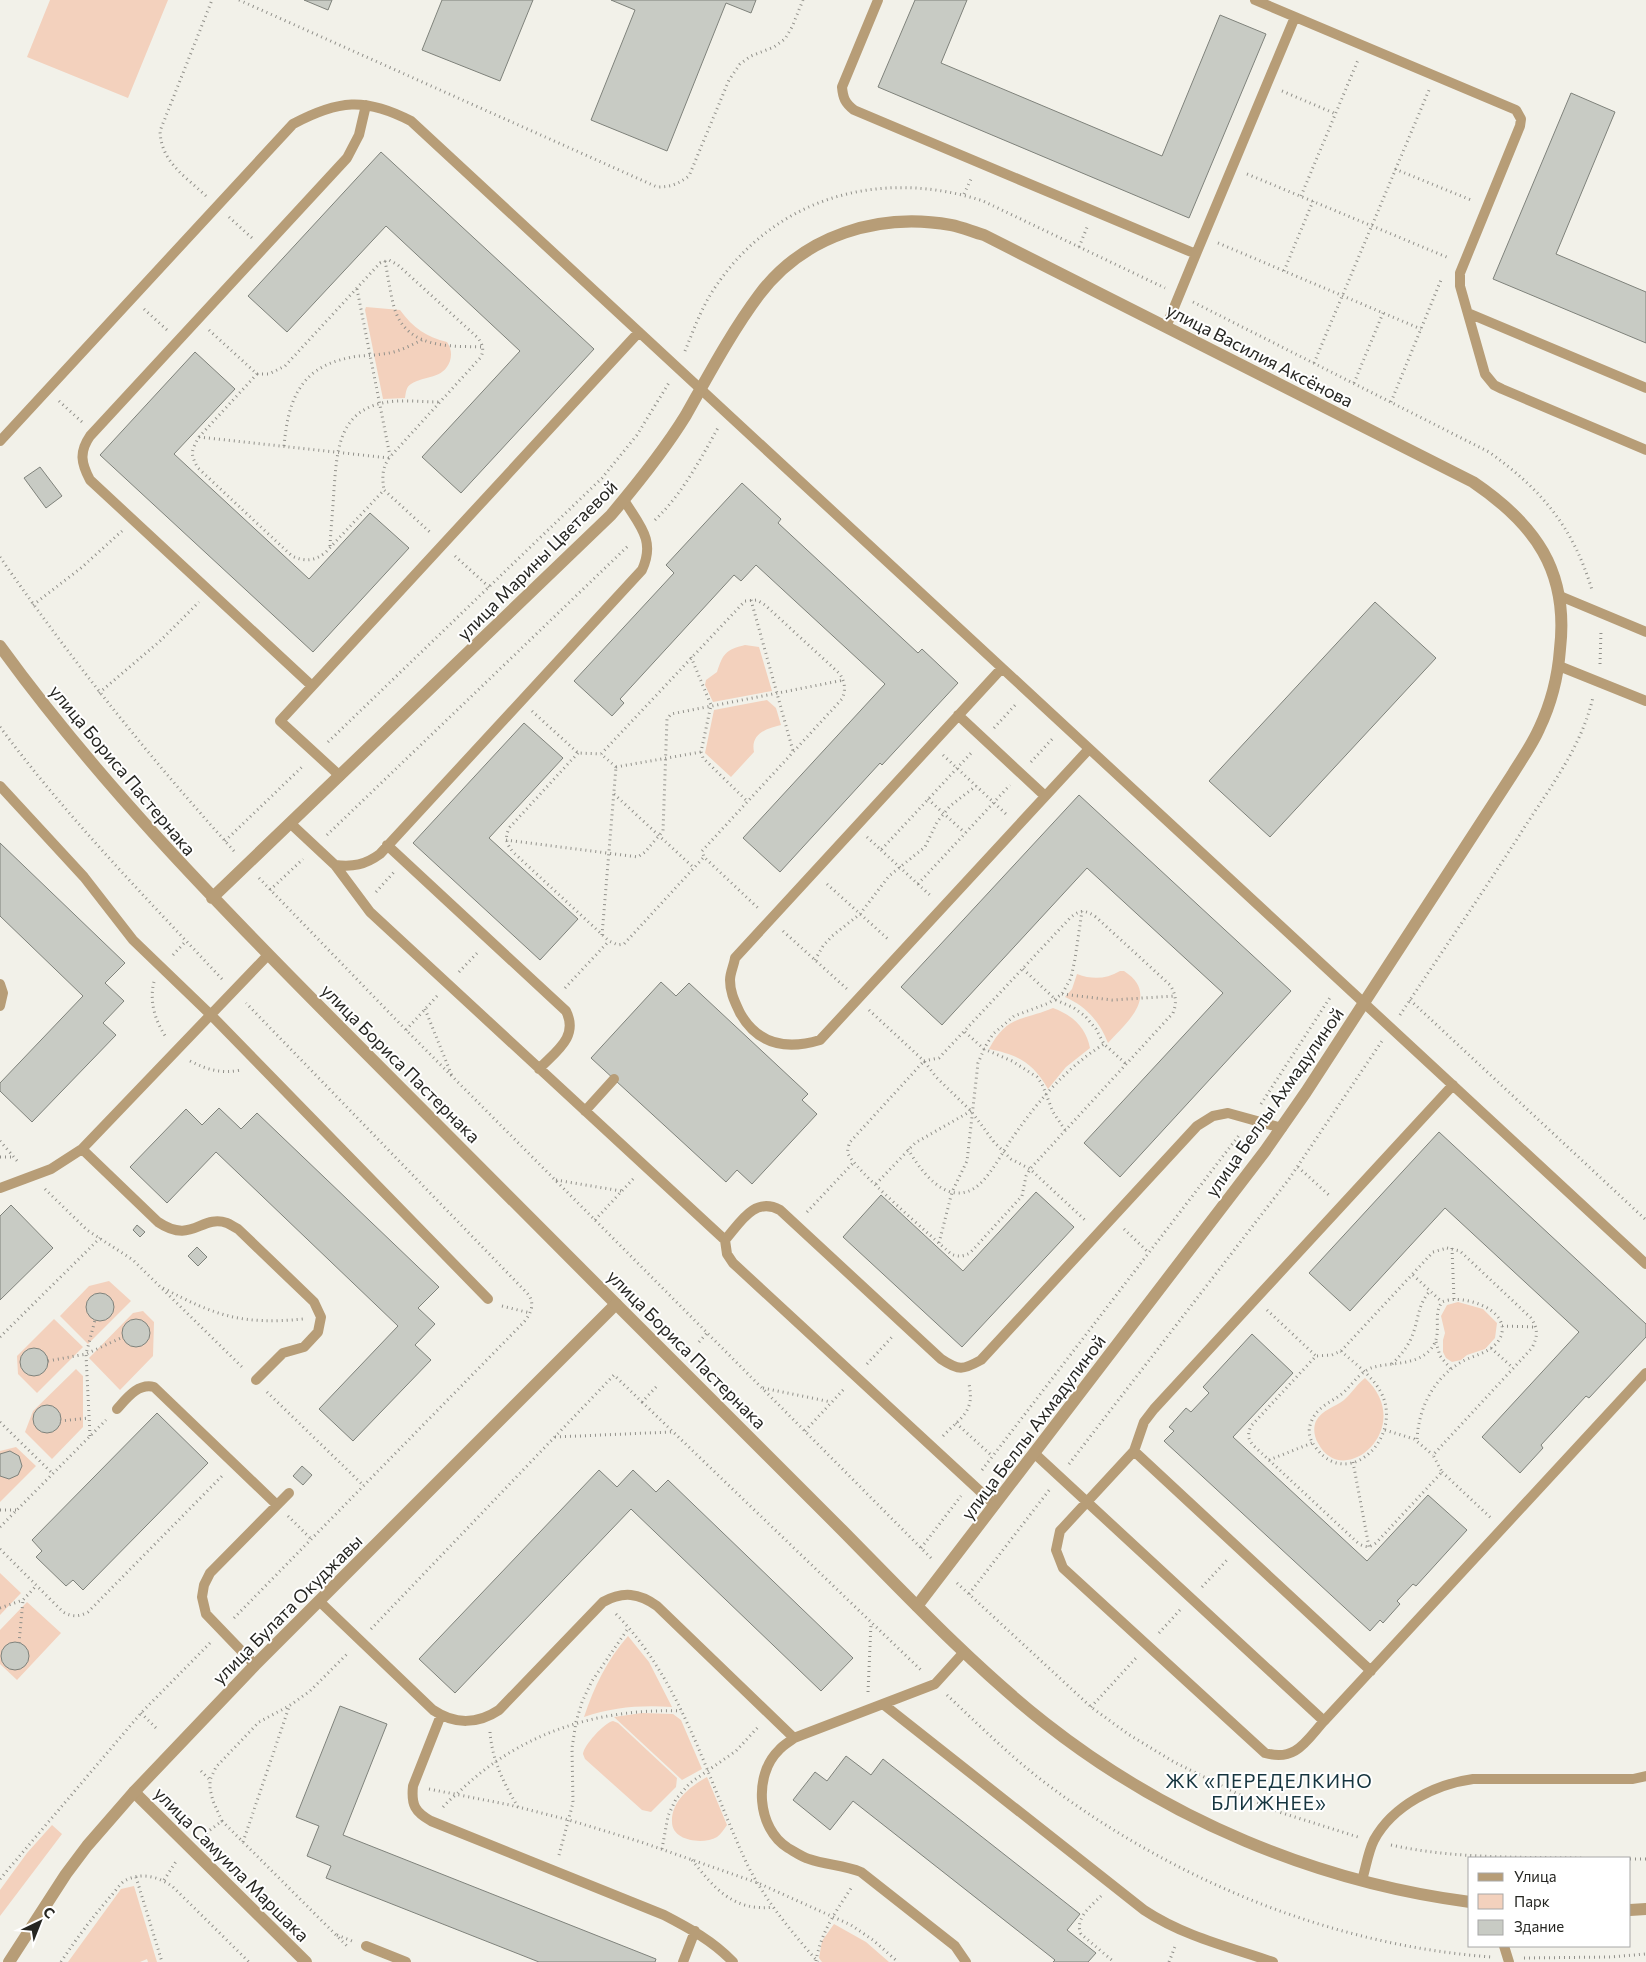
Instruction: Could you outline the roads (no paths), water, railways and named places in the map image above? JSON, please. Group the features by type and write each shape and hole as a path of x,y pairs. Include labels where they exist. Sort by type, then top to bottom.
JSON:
{"street":[{"name":"улица Василия Аксёнова","path":"914,220 953,225 984,235 1473,482 1512,511 1529,530 1554,574"},
{"name":"улица Марины Цветаевой","path":"212,898 611,515 665,447 759,295 782,270 800,256 831,237 850,230 884,222 914,220"},
{"name":"улица Беллы Ахмадулиной","path":"917,1606 1282,1128 1512,775 1540,729 1559,666 1562,630 1560,596 1554,574"},
{"name":"улица Бориса Пастернака","path":"0,646 55,720 91,763 212,898 917,1606 1012,1695 1053,1728 1119,1774 1157,1797 1228,1833 1277,1853 1362,1880 1411,1892 1468,1902"},
{"name":"улица Булата Окуджавы","path":"9,1962 66,1874 98,1832 134,1792 255,1665 616,1304"},
{"name":"улица Самуила Маршака","path":"134,1792 306,1962"},
{"path":"1631,1910 1646,1909"}],"lane":[{"path":"878,0 842,87 848,106 1196,254"},
{"path":"1255,0 1513,108 1520,115 1520,126 1463,264 1460,286 1485,374 1494,385 1646,450"},
{"path":"1166,327 1295,17"},
{"path":"0,441 293,124 318,111 340,105 366,105 393,112 411,121 1646,1264"},
{"path":"312,686 90,480 82,466 82,456 84,445 93,433 347,158 359,136 366,105"},
{"path":"1468,313 1646,388"},
{"path":"340,776 280,720 639,332"},
{"path":"335,865 349,867 365,863 380,854 642,570 649,550 648,540 624,500"},
{"path":"1560,596 1646,632"},
{"path":"1559,666 1646,701"},
{"path":"1002,668 735,958 730,979 732,997 747,1025 763,1038 785,1045 803,1045 820,1040 1089,748"},
{"path":"958,715 1045,796"},
{"path":"0,786 84,877 133,940 211,1015 488,1300"},
{"path":"290,823 335,865 364,905 724,1240 727,1254 733,1263 995,1505"},
{"path":"387,845 566,1011 571,1020 571,1030 564,1042 539,1069"},
{"path":"0,1188 33,1177 63,1162 82,1149 268,955"},
{"path":"0,984 3,993 0,1006"},
{"path":"585,1111 614,1080"},
{"path":"1453,1085 1154,1409 1142,1428 1134,1451 1060,1531 1056,1550 1063,1568 1266,1753 1286,1756 1296,1752 1646,1374"},
{"path":"724,1240 752,1210 760,1206 772,1205 780,1210 941,1360 954,1368 966,1368 981,1360 1197,1126 1213,1116 1228,1114 1282,1128"},
{"path":"82,1149 158,1222 169,1229 186,1231 217,1221 226,1222 238,1229 314,1302 321,1318 318,1332 304,1347 283,1353 256,1380"},
{"path":"117,1409 140,1387 154,1386 277,1505"},
{"path":"1134,1451 1371,1671"},
{"path":"1034,1453 1324,1721"},
{"path":"255,1665 206,1614 202,1597 204,1585 210,1573 289,1492"},
{"path":"319,1601 441,1715 461,1722 478,1721 500,1710 603,1602 622,1594 633,1594 646,1598 657,1606 794,1738"},
{"path":"964,1652 935,1684 794,1738 778,1750 767,1768 761,1788 762,1807 770,1829 786,1847 809,1859 845,1866 861,1872 955,1946 966,1962"},
{"path":"883,1704 1144,1910 1171,1927 1273,1962"},
{"path":"441,1715 413,1786 413,1805 420,1815 664,1915 695,1931 722,1951 733,1962"},
{"path":"1362,1880 1374,1841 1388,1820 1412,1802 1458,1781 1474,1778 1633,1779 1646,1776"},
{"path":"682,1962 695,1931"},
{"path":"366,1946 406,1962"},
{"path":"1504,1947 1508,1960"}],"district":[{"name":"ЖК «ПЕРЕДЕЛКИНО БЛИЖНЕЕ»","path":"1269,1791"}]}
